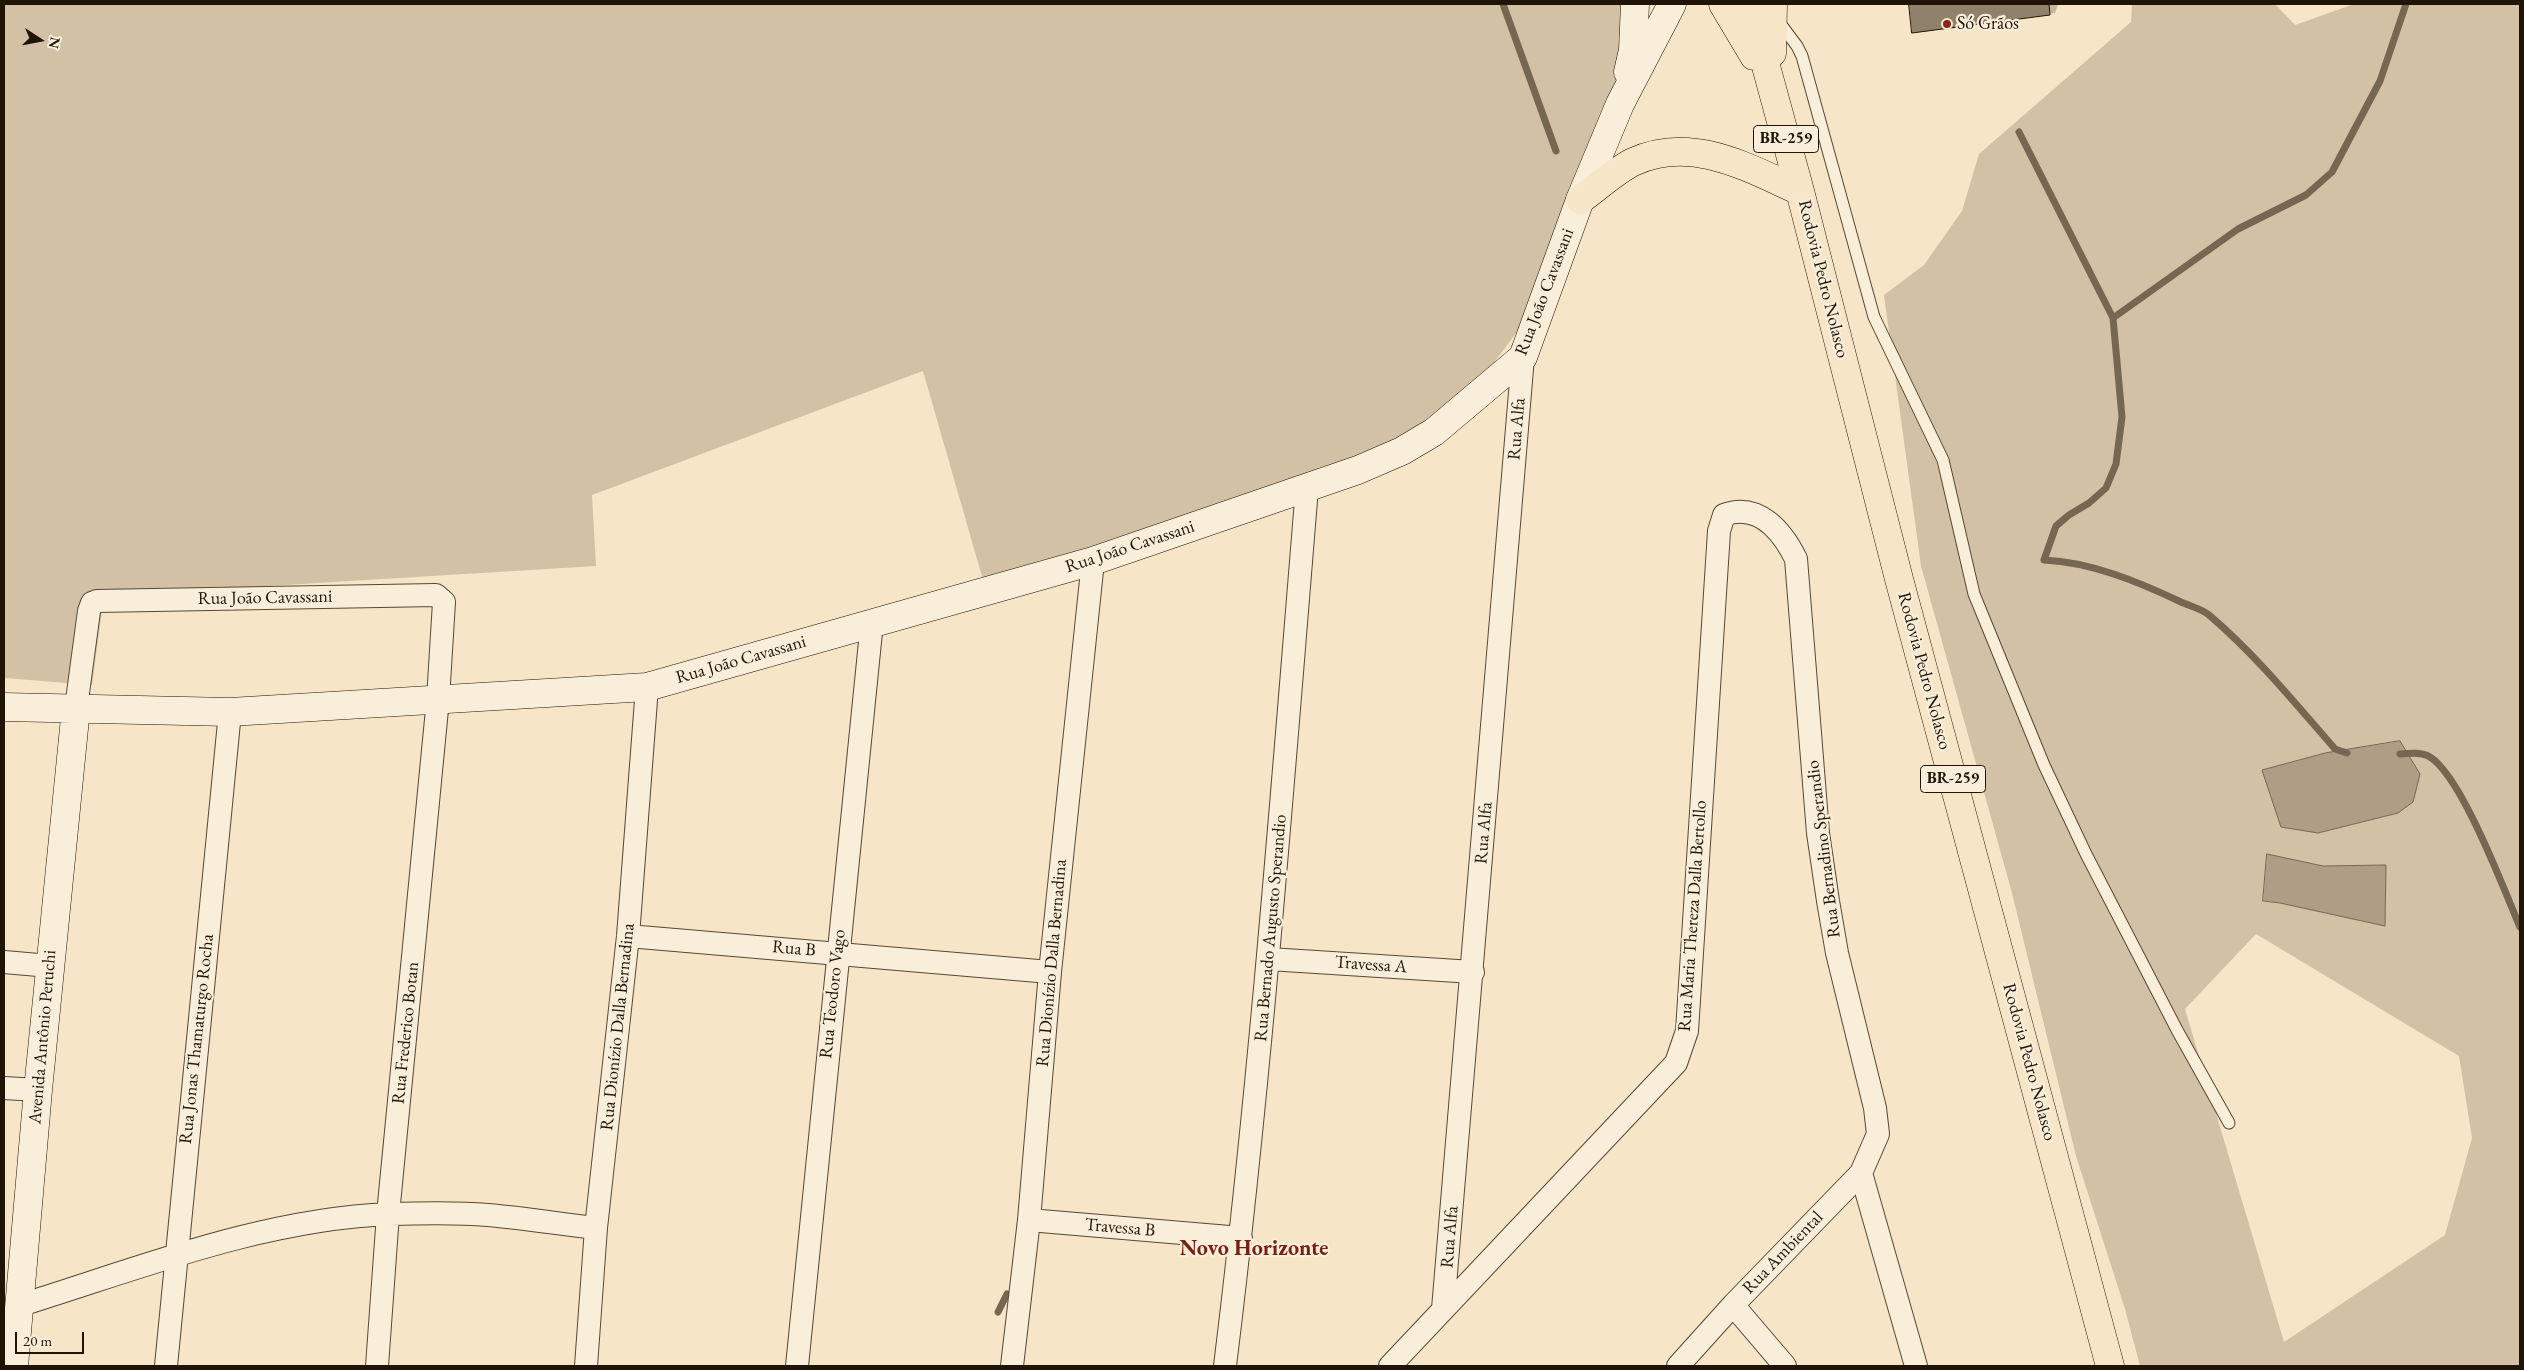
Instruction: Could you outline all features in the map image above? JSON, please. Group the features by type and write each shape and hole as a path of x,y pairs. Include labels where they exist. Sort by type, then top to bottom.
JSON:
{"highway":[{"path":"1723,4 1772,87"},
{"path":"1770,6 1772,87"},
{"name":"Rodovia Pedro Nolasco","path":"1772,87 1902,588 2110,1366"},
{"path":"1580,200 1632,162 1670,151 1686,150 1715,155 1800,191"}],"main road":[{"path":"1620,104 1633,50 1635,4"},
{"path":"1620,104 1672,4"},
{"name":"Rua João Cavassani","path":"4,707 230,712 647,687 1093,561 1358,470 1402,451 1434,432 1523,358 1580,200 1620,104"},
{"name":"Avenida Antônio Peruchi","path":"14,1366 10,1339 20,1305 38,1090 76,708"}],"street":[{"name":"Rua Alfa","path":"1443,1309 1473,972 1523,358"},
{"name":"Rua Bernado Augusto Sperandio","path":"1225,1366 1241,1238 1269,959 1307,488"},
{"name":"Rua Maria Thereza Dalla Bertollo","path":"1390,1366 1676,1063 1687,1031 1718,531 1724,515 1744,512 1768,520 1776,527 1796,559"},
{"name":"Rua Bernadino Sperandio","path":"1796,559 1818,833 1836,953 1875,1108 1878,1134"},
{"name":"Rua Dionízio Dalla Bernadina","path":"1012,1366 1029,1220 1050,972 1093,561"},
{"name":"Rua João Cavassani","path":"76,708 89,611 92,603 97,601 436,594 444,602 438,699"},
{"name":"Rua Teodoro Vago","path":"796,1366 872,622"},
{"name":"Rua Dionízio Dalla Bernadina","path":"586,1366 596,1228 628,936 647,687"},
{"name":"Rua Frederico Botan","path":"377,1366 388,1214 438,699"},
{"name":"Rua Jonas Thamaturgo Rocha","path":"166,1366 175,1257 230,712"},
{"name":"Rua B","path":"628,936 837,952 1050,972"},
{"name":"Travessa A","path":"1269,959 1473,972"},
{"path":"4,962 50,966"},
{"path":"4,1088 38,1090"},
{"name":"Rua Ambiental","path":"1678,1366 1733,1305 1861,1172 1878,1134"},
{"path":"1861,1172 1916,1366"},
{"path":"20,1305 175,1257 293,1226 388,1214 488,1215 596,1228"},
{"name":"Travessa B","path":"1029,1220 1241,1238"},
{"path":"1733,1305 1785,1366"}],"lane":[{"path":"1770,6 1802,56 1874,317 1943,460 1974,594 2044,765 2127,935 2229,1123"}],"shaded area":[{"path":"4,4 1629,4 1628,46 1603,125 1528,317 1472,392 1415,436 987,594 923,371 592,495 596,566 104,596 92,685 4,678"},
{"path":"2132,4 2275,4 2295,25 2354,4 2520,4 2520,1366 2140,1366 2125,1309 2076,1156 2012,893 1921,566 1884,295 1924,265 1962,211 1979,154 2131,22","holes":["2400,741 2398,813 2318,833 2262,770 2325,753","2267,854 2323,866 2386,865 2385,926 2280,903 2263,902","2256,934 2459,1056 2472,1138 2445,1235 2284,1342 2185,1009"]},
{"path":"2400,741 2420,774 2413,802 2398,813 2318,833 2281,827 2262,770 2325,753"},
{"path":"2267,854 2323,866 2386,865 2385,926 2263,901"}],"building":[{"name":"Só Grãos","path":"1909,4 2049,4 2050,15 1912,33"}],"waterway":[{"path":"1503,4 1556,151"},
{"path":"2113,318 2238,229 2306,195 2332,172 2380,81 2406,4"},
{"path":"2019,132 2113,318 2122,417 2116,464 2106,488 2089,503 2069,515 2056,526 2044,560 2079,565 2114,574 2206,613 2259,663 2335,749 2347,753"},
{"path":"2400,754 2427,755 2442,769 2455,787 2481,836 2520,927"},
{"path":"998,1312 1007,1294"}],"place":[{"name":"Só Grãos","path":"1947,24"}],"district":[{"name":"Novo Horizonte","path":"1254,1249"}]}
